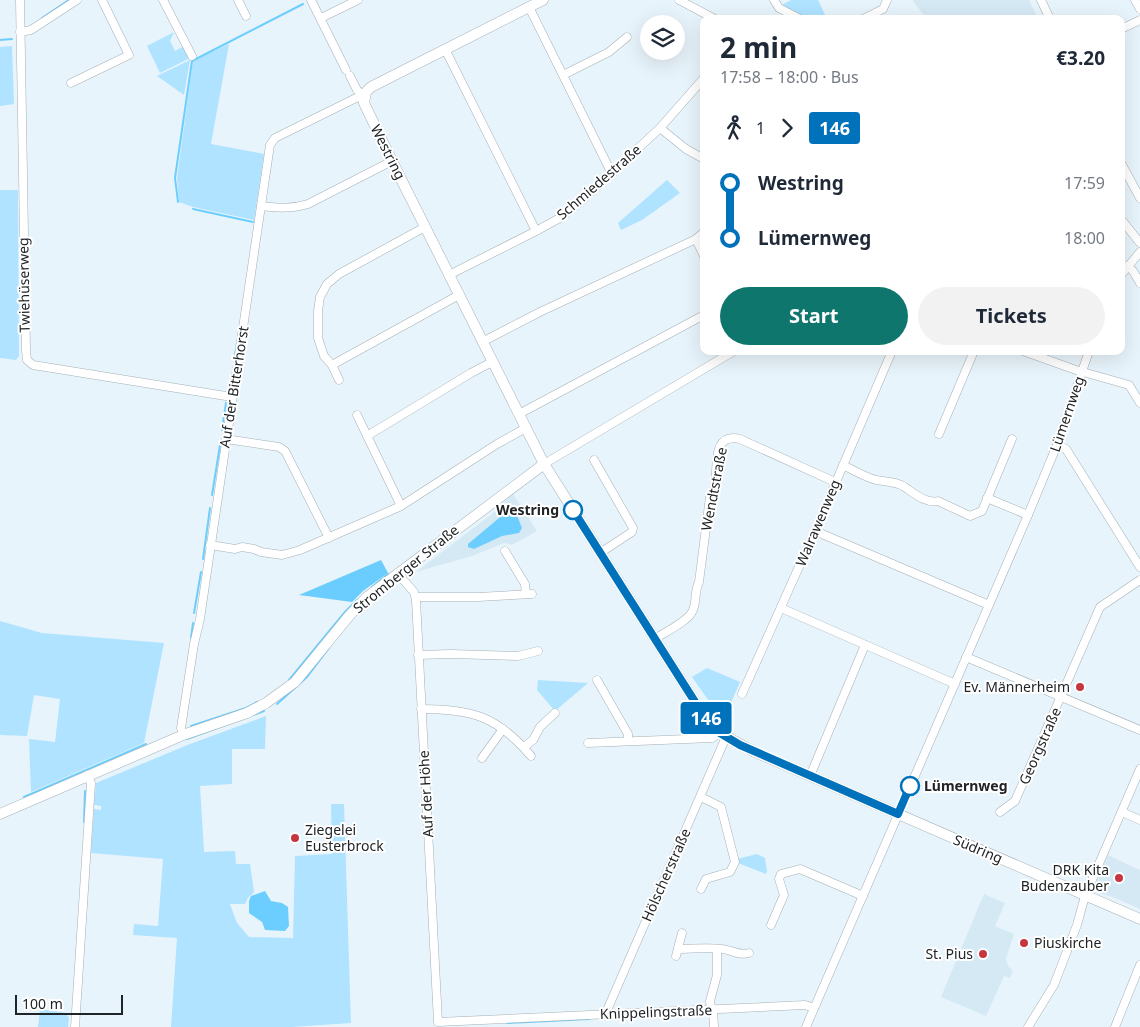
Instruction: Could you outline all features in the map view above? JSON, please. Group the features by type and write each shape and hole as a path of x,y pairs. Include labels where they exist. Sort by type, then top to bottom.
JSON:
{"main road":[{"path":"365,97 371,88 544,0"},
{"name":"Westring","path":"365,97 366,109 544,464 704,716 723,735 755,752 898,814"},
{"name":"Stromberger Straße","path":"0,814 182,734 247,713 281,694 295,682 367,597 544,464"},
{"name":"Südring","path":"898,814 1140,919"}],"street":[{"name":"Twiehüserweg","path":"20,0 25,341 27,360 33,365 232,397"},
{"path":"20,32 31,30 76,0"},
{"path":"70,83 129,55 102,0"},
{"path":"163,0 192,56"},
{"path":"238,0 246,16"},
{"path":"311,0 357,90 365,97"},
{"path":"321,18 358,0"},
{"path":"679,0 707,15"},
{"path":"774,0 778,8 792,15"},
{"path":"871,15 883,9 887,0"},
{"path":"1041,0 1048,15"},
{"path":"1135,0 1140,9"},
{"path":"529,7 613,173"},
{"path":"1125,27 1140,20"},
{"path":"563,75 609,52 627,37"},
{"path":"445,49 536,231"},
{"name":"Schmiedestraße","path":"449,275 558,219 579,203 660,128 700,83"},
{"name":"Auf der Bitterhorst","path":"182,734 181,728 194,644 199,627 270,145 275,138 356,98 365,97"},
{"path":"660,128 686,149 700,157"},
{"path":"262,206 297,208 392,161"},
{"path":"1125,170 1140,198"},
{"path":"1125,225 1140,244"},
{"path":"339,380 332,365 324,356 318,338 320,297 327,284 338,274 426,227"},
{"path":"482,342 700,236"},
{"path":"696,239 700,248"},
{"path":"1125,269 1140,252"},
{"path":"1127,266 1133,271 1140,283"},
{"path":"332,365 459,295"},
{"path":"519,414 700,317"},
{"name":"Stromberger Straße","path":"544,464 727,355"},
{"name":"Walrawenweg","path":"742,694 815,531 890,355"},
{"path":"939,434 972,355"},
{"path":"1035,355 1129,385 1140,403"},
{"name":"Lümernweg","path":"806,1027 1028,515 1057,445 1088,355"},
{"path":"367,436 492,362"},
{"path":"357,415 401,506"},
{"path":"210,545 235,549 242,547 282,555 291,554 401,506 497,444 526,428"},
{"name":"Wendtstraße","path":"655,639 688,618 693,612 699,582 710,497 714,487 718,449 726,438 740,438 835,482"},
{"path":"843,465 875,479 906,487 911,493 933,503 938,502 970,516 982,511 1012,439"},
{"path":"226,440 279,447 285,451 329,538"},
{"path":"1057,445 1066,449 1140,568"},
{"path":"594,460 633,528 632,532 600,553"},
{"path":"988,498 1028,515"},
{"path":"815,531 989,605"},
{"path":"397,573 416,597 478,597 529,594 526,584 505,551"},
{"name":"Georgstraße","path":"1000,812 1015,802 1100,606 1140,580"},
{"name":"Auf der Höhe","path":"416,597 438,1022"},
{"path":"780,608 955,684"},
{"path":"810,776 865,645"},
{"path":"418,655 518,656 538,651"},
{"path":"966,657 1140,730"},
{"path":"597,680 628,734 628,741"},
{"path":"422,709 451,709 482,716 503,729 524,747 531,756"},
{"path":"524,747 533,740 540,727 555,713"},
{"path":"482,758 503,729"},
{"path":"588,743 712,738 723,735"},
{"name":"Hölscherstraße","path":"607,1014 700,797 723,735"},
{"path":"1028,1027 1054,985 1077,926 1085,896 1140,769"},
{"path":"75,1027 91,783 87,775"},
{"path":"700,797 722,807 735,862 730,872 706,879 701,890"},
{"path":"1122,812 1140,820"},
{"path":"770,925 784,895 780,879 781,874 800,869 863,896"},
{"path":"682,933 677,953 717,949 725,949 742,955 749,953"},
{"path":"714,1027 710,1001 717,975 717,949"},
{"path":"1115,1027 1140,965"},
{"name":"Knippelingstraße","path":"438,1022 805,1005 814,1008"}],"shaded area":[{"path":"791,0 818,0 825,15 801,15 782,5"},
{"path":"912,0 1029,0 1036,15 924,15"},
{"path":"174,32 170,41 175,51 184,46 190,58 160,73 147,46"},
{"path":"229,44 211,144 264,154 254,220 193,207 179,202 177,178 193,61"},
{"path":"12,46 14,104 0,106 0,47"},
{"path":"190,60 184,95 157,76"},
{"path":"667,180 680,193 642,220 621,230 618,223"},
{"path":"0,190 18,190 19,356 16,360 0,358"},
{"path":"513,494 537,531 512,545 504,543 472,556 416,572 493,513"},
{"path":"505,513 516,513 522,528 519,533 502,536 474,549 468,547 468,544"},
{"path":"381,560 388,573 363,591 352,602 299,595"},
{"path":"0,621 42,633 164,643 144,743 31,792 29,739 55,742 60,699 34,695 27,736 0,735"},
{"path":"707,668 740,682 723,721 692,677"},
{"path":"538,680 588,683 555,711 537,690"},
{"path":"266,716 265,749 232,749 232,784 200,786 204,852 235,851 236,864 250,864 254,892 245,904 230,904 237,923 249,937 293,938 295,856 332,854 331,804 344,804 351,1023 292,1027 171,1027 177,938 133,935 134,924 158,926 163,859 91,853 94,809 101,810 101,806 94,805 96,783 190,744"},
{"path":"757,854 765,858 766,874 738,863 737,859"},
{"name":"DRK Kita Budenzauber","path":"1108,855 1140,870 1140,909 1097,892 1095,887"},
{"path":"265,891 271,901 282,903 288,907 289,926 285,931 265,930 262,922 249,913 251,896"},
{"name":"St. Pius","path":"984,894 1005,903 995,926 1014,934 1006,959 1008,966 1013,971 1010,978 1004,976 986,1016 941,997"},
{"path":"40,1009 66,1013 69,1018 68,1027 38,1027"}],"waterway":[{"path":"42,18 69,0"},
{"path":"178,202 175,178 192,61 303,4"},
{"path":"0,40 12,39"},
{"path":"193,209 253,222"},
{"path":"235,355 239,332"},
{"path":"230,387 232,374"},
{"path":"222,430 226,403"},
{"path":"212,495 220,445"},
{"path":"203,559 210,508"},
{"path":"194,613 201,572"},
{"path":"372,587 388,574"},
{"path":"289,680 357,600"},
{"path":"191,638 193,623"},
{"path":"277,704 307,677 329,648"},
{"path":"191,726 246,708 257,702"},
{"path":"187,739 264,711"},
{"path":"24,797 146,744"},
{"path":"84,822 85,791"},
{"path":"507,1023 589,1019"}],"bus line":[{"name":"146","path":"573,510 704,716 720,733 755,752 898,814 910,786"}],"place":[{"name":"Westring","path":"573,510"},
{"name":"Ev. Männerheim","path":"1080,687"},
{"name":"Lümernweg","path":"910,786"},
{"name":"Ziegelei Eusterbrock","path":"295,838"},
{"name":"DRK Kita Budenzauber","path":"1119,878"},
{"name":"Piuskirche","path":"1024,943"},
{"name":"St. Pius","path":"983,954"}]}
